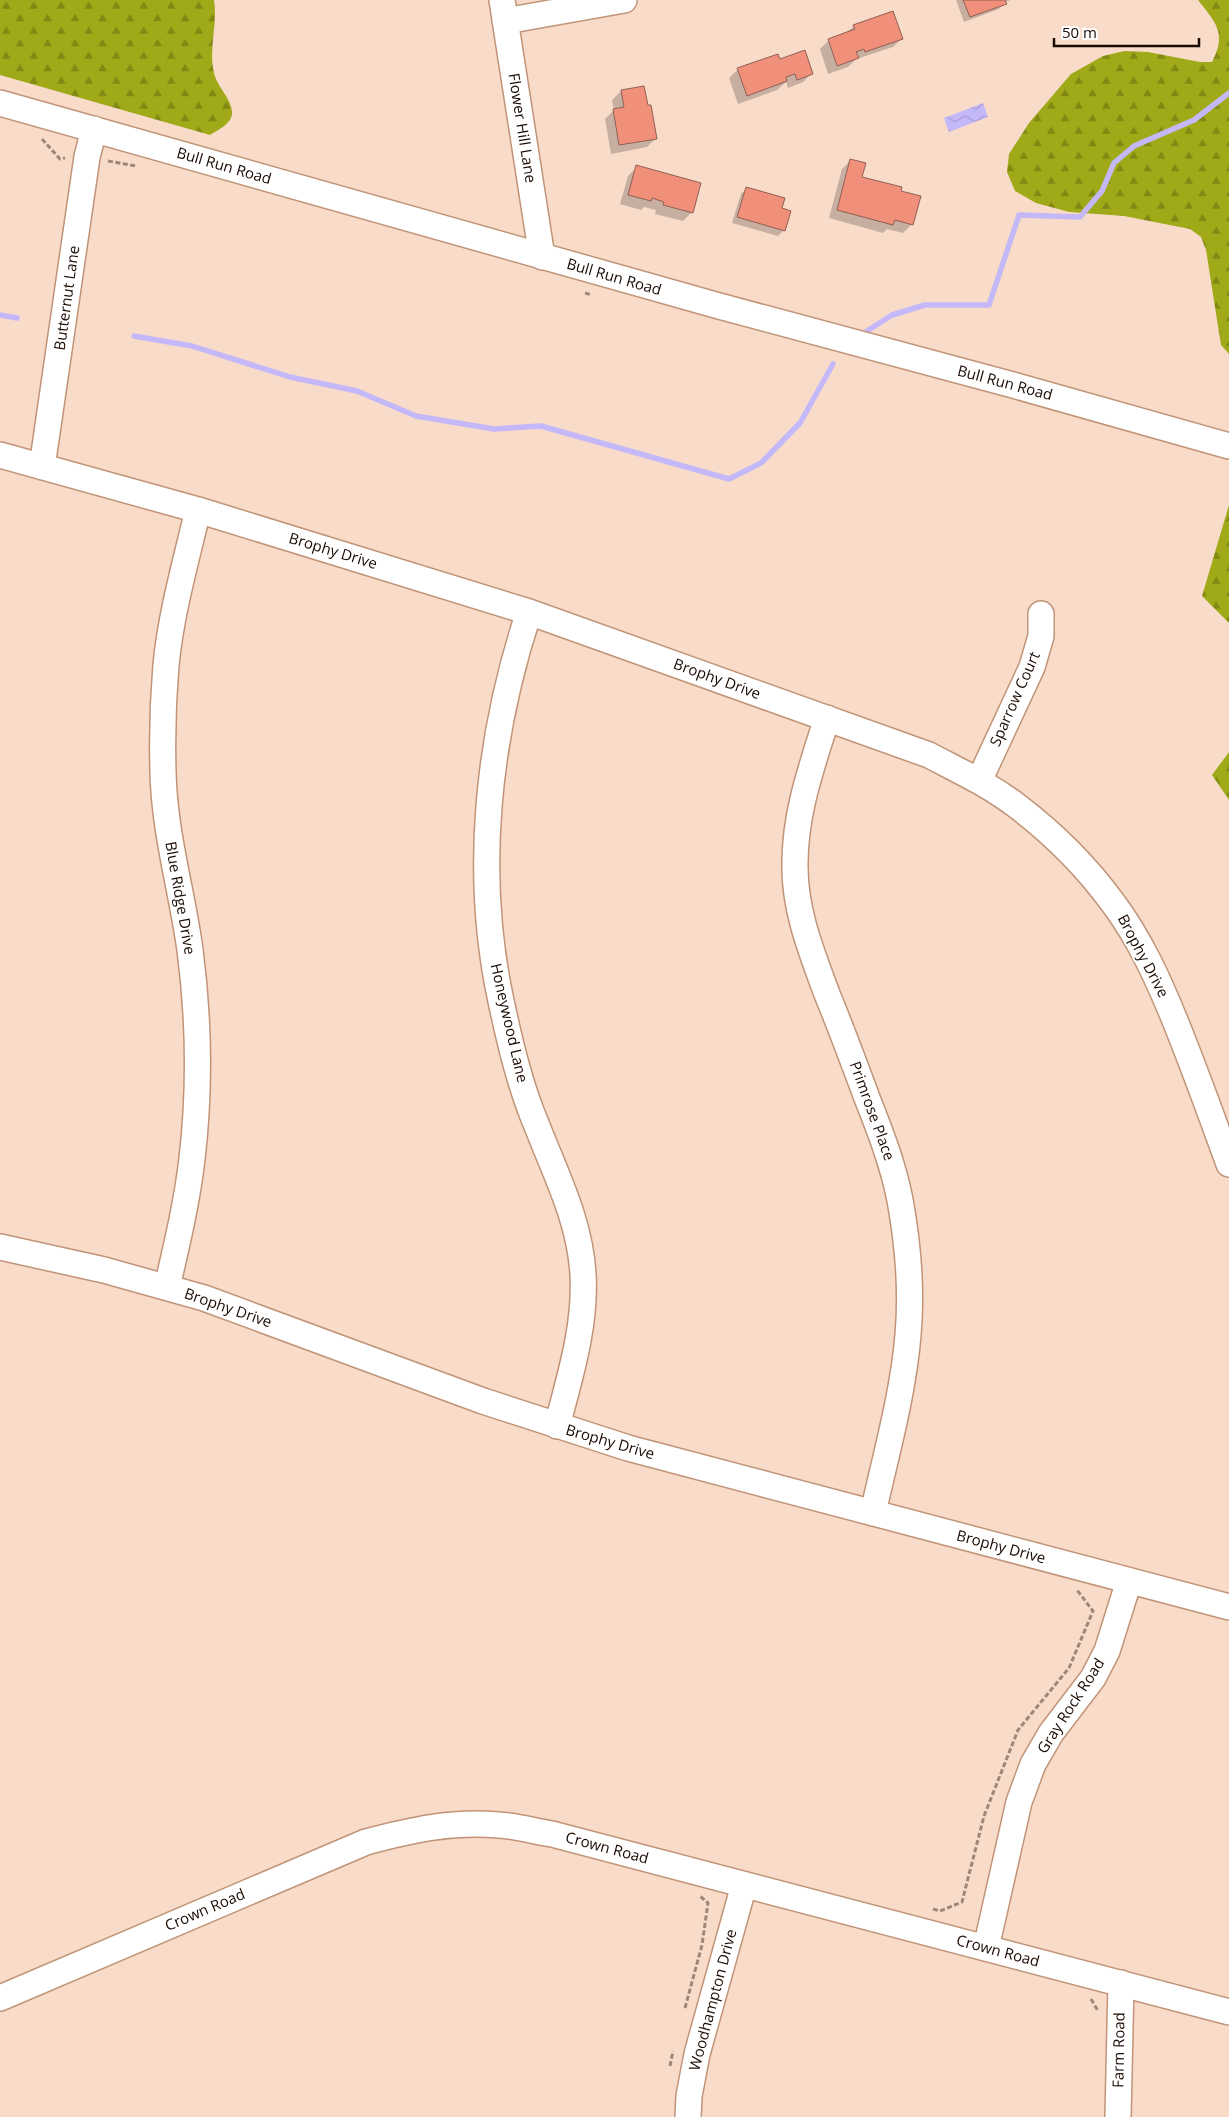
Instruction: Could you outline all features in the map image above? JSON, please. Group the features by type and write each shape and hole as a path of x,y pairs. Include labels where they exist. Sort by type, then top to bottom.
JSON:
{"street":[{"path":"504,11 624,0"},
{"name":"Flower Hill Lane","path":"504,11 542,257"},
{"name":"Bull Run Road","path":"0,103 542,257 911,359 1013,385 1229,446"},
{"name":"Butternut Lane","path":"42,467 86,167 94,129"},
{"name":"Brophy Drive","path":"0,456 198,510 529,612 929,756 979,781 1016,805 1052,834 1085,868 1114,903 1139,942 1160,984 1200,1080 1229,1164"},
{"name":"Blue Ridge Drive","path":"167,1287 183,1218 191,1167 197,1084 196,1008 190,949 168,828 163,774 162,718 166,664 173,620 198,510"},
{"name":"Honeywood Lane","path":"529,612 503,701 494,753 488,818 487,883 492,948 500,999 515,1063 536,1124 567,1199 578,1236 583,1273 583,1306 579,1340 556,1426"},
{"name":"Sparrow Court","path":"979,781 1032,667 1041,636 1041,614"},
{"name":"Primrose Place","path":"827,718 804,792 797,828 795,864 797,900 806,940 887,1149 900,1198 909,1283 908,1335 903,1377 873,1513"},
{"name":"Brophy Drive","path":"0,1247 104,1270 204,1298 483,1401 628,1448 1229,1607"},
{"name":"Gray Rock Road","path":"986,1948 1019,1802 1033,1764 1051,1733 1093,1678 1107,1651 1129,1581"},
{"name":"Crown Road","path":"0,1998 366,1842 417,1828 452,1824 500,1825 552,1834 1229,2012"},
{"name":"Woodhampton Drive","path":"688,2117 689,2096 697,2054 744,1885"},
{"name":"Farm Road","path":"1118,2117 1121,1983"}],"path":[{"path":"931,1909 940,1911 962,1902 984,1816 1018,1730 1069,1668 1093,1611 1076,1589"},
{"path":"682,2016 702,1945 708,1903 694,1892"},
{"path":"1088,1993 1098,2011 1098,2021"},
{"path":"670,2070 670,2061 675,2043"}],"green space":[{"path":"0,0 214,0 215,19 212,64 216,78 232,109 231,118 224,126 210,135 0,75"},
{"path":"1198,0 1229,0 1229,354 1221,345 1206,250 1201,237 1190,229 1124,216 1069,212 1036,203 1015,191 1007,172 1009,154 1029,123 1071,74 1103,56 1124,51 1148,52 1200,62 1212,62 1219,43 1219,36 1210,15"},
{"path":"1229,505 1229,623 1202,596"},
{"path":"1229,752 1229,800 1212,775"}],"water":[{"path":"983,103 988,117 949,132 944,118"}],"building":[{"path":"963,0 1005,0 1007,4 970,17"},
{"path":"893,11 903,39 865,52 864,49 856,52 859,58 837,66 828,39 855,29 853,25"},
{"path":"805,50 813,74 797,80 795,74 786,77 787,81 747,96 737,68 778,54 780,59"},
{"path":"644,86 648,105 651,105 657,139 619,145 613,109 624,107 621,90"},
{"path":"850,159 866,163 862,177 902,187 901,191 921,196 913,225 895,220 893,225 837,210"},
{"path":"636,165 701,183 693,213 663,205 664,202 652,198 651,201 628,195"},
{"path":"746,187 785,198 782,208 791,211 785,231 737,217"}],"waterway":[{"path":"867,331 892,315 925,305 989,305 1019,215 1080,217 1102,191 1114,163 1134,146 1194,120 1229,93"},
{"path":"0,315 17,318"},
{"path":"134,336 192,346 290,377 357,391 416,416 494,429 541,426 729,479 761,463 800,423 833,364"}]}
